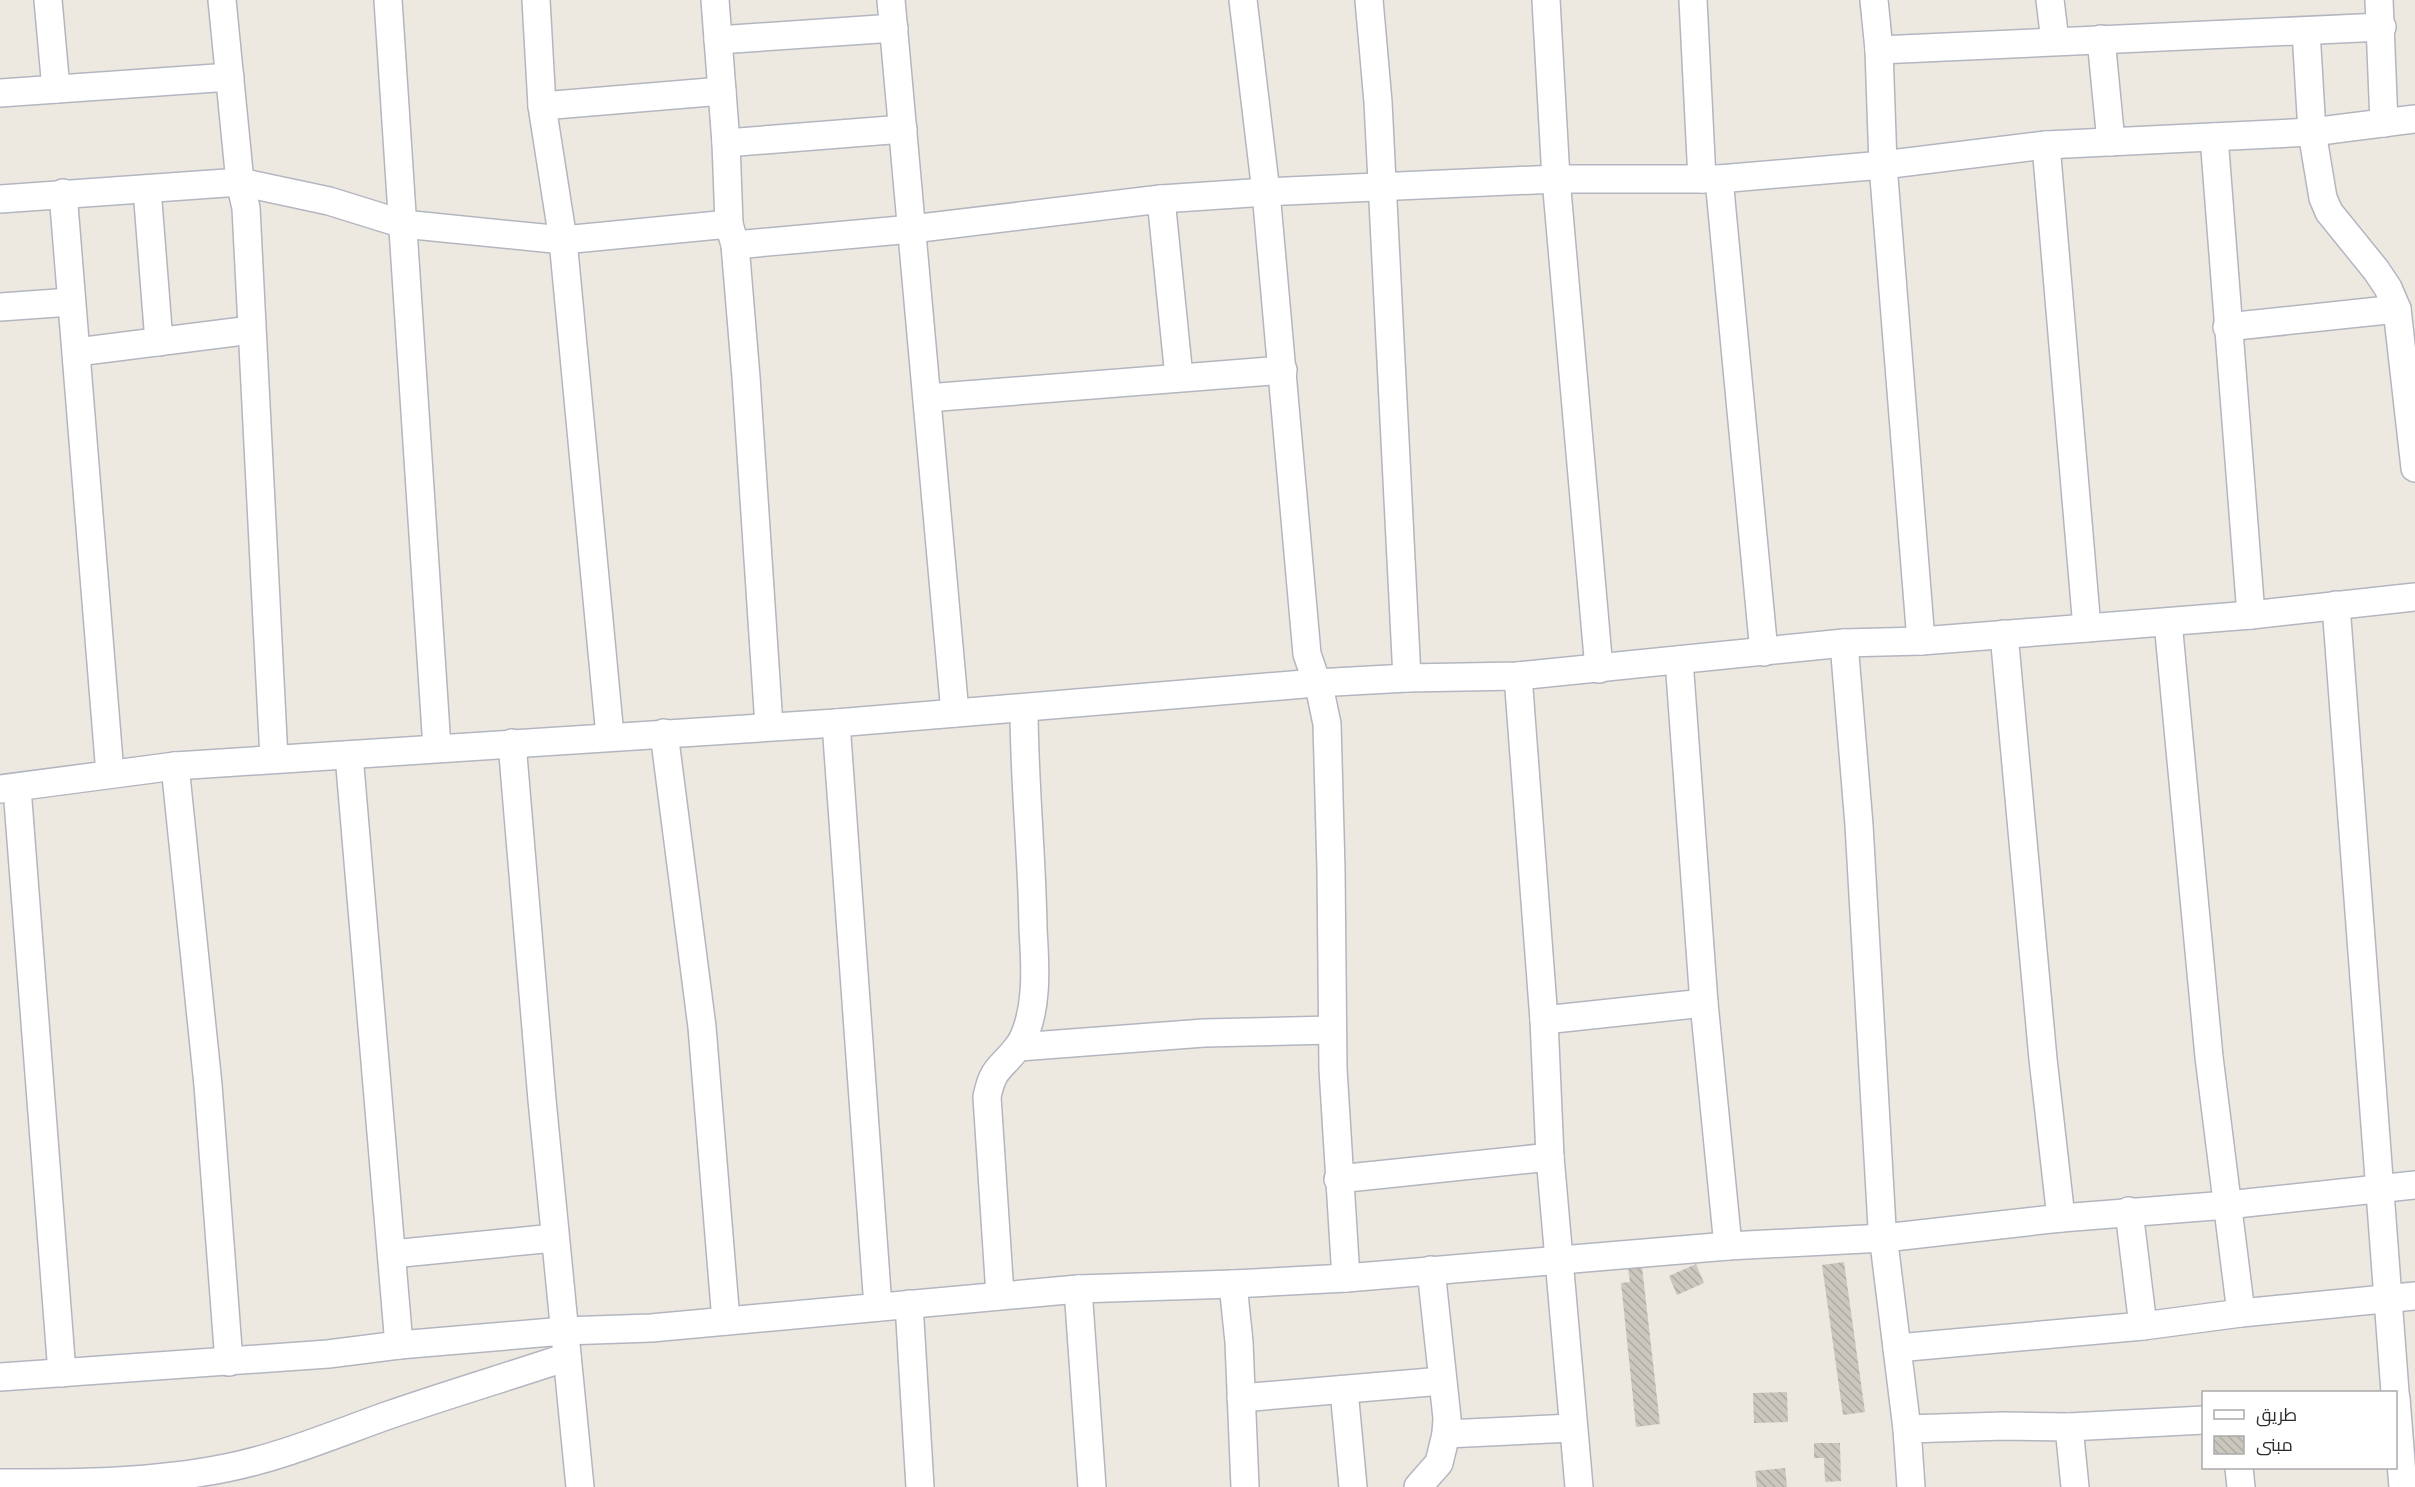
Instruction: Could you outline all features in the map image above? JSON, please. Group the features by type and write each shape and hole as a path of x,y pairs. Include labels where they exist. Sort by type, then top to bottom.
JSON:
{"street":[{"path":"48,0 56,89"},
{"path":"222,0 240,182 246,208 274,759"},
{"path":"388,0 437,748"},
{"path":"536,0 543,106 563,240 610,736"},
{"path":"716,0 769,726"},
{"path":"891,0 955,713"},
{"path":"1243,0 1266,192 1307,654 1325,707 1329,774 1332,1030 1338,1179 1346,1278"},
{"path":"1369,0 1378,102 1407,678"},
{"path":"1546,0 1556,179 1599,669"},
{"path":"1693,0 1764,652"},
{"path":"1874,0 1879,50 1882,165 1921,640"},
{"path":"2050,0 2055,41"},
{"path":"2379,0 2382,27 2384,123"},
{"path":"1879,50 2382,27"},
{"path":"718,40 894,28"},
{"path":"2306,31 2312,132 2323,198 2329,212 2376,270 2388,288 2397,309 2415,468"},
{"path":"2101,39 2111,142"},
{"path":"0,93 230,77"},
{"path":"543,106 722,91"},
{"path":"0,199 240,182 329,201 403,224 563,240 912,229 1161,199 1556,179 1711,179 1882,165 2046,145 2312,132 2415,119"},
{"path":"726,143 903,129"},
{"path":"2214,137 2251,615"},
{"path":"2046,145 2087,628"},
{"path":"147,189 159,342"},
{"path":"63,193 110,774"},
{"path":"1161,199 1179,377"},
{"path":"0,307 71,302"},
{"path":"2228,327 2397,309"},
{"path":"77,352 251,330"},
{"path":"927,398 1283,370"},
{"path":"62,1372 9,788 175,766 836,723 1316,683 1407,678 1518,676 1844,643 1921,640 2168,622 2415,597"},
{"path":"2336,605 2395,1391"},
{"path":"2168,622 2209,1057 2241,1313"},
{"path":"2004,634 2043,1059 2061,1218"},
{"path":"1844,643 1859,825 1884,1238 1907,1429 1911,1487"},
{"path":"1679,660 1704,1003 1728,1246"},
{"path":"1518,676 1544,1020 1550,1157 1561,1259 1572,1428 1579,1487"},
{"path":"1000,1295 987,1097 991,1078 1018,1047 1027,1028 1034,992 1032,876 1024,758 1024,708"},
{"path":"836,723 878,1307"},
{"path":"664,733 702,1028 726,1321"},
{"path":"512,743 555,1238 580,1487"},
{"path":"349,755 399,1345"},
{"path":"175,766 208,1085 229,1362"},
{"path":"1544,1020 1704,1003"},
{"path":"1018,1047 1204,1033 1332,1030"},
{"path":"1338,1179 1550,1157"},
{"path":"0,1377 229,1362 328,1354 399,1345 566,1344 651,1328 1000,1295 1077,1289 1346,1278 1728,1246 1884,1238 2129,1211 2227,1205 2415,1185"},
{"path":"2129,1211 2143,1326"},
{"path":"392,1254 555,1238"},
{"path":"1418,1487 1433,1472 1438,1463 1446,1434 1447,1418 1431,1270"},
{"path":"1233,1284 1245,1487"},
{"path":"1077,1289 1092,1487"},
{"path":"1898,1348 2143,1326 2241,1313 2415,1296"},
{"path":"909,1304 920,1487"},
{"path":"0,1483 83,1485 184,1475 267,1458 418,1405 566,1344"},
{"path":"1241,1398 1442,1381"},
{"path":"1344,1389 1353,1487"},
{"path":"2397,1405 2415,1402"},
{"path":"2397,1417 2403,1487"},
{"path":"1907,1429 2004,1426 2069,1427 2202,1420"},
{"path":"2069,1427 2075,1487"},
{"path":"1446,1434 1572,1428"},
{"path":"2239,1469 2241,1487"}],"building":[{"path":"1844,1262 1865,1412 1843,1415 1822,1265"},
{"path":"1696,1264 1704,1283 1677,1295 1669,1276"},
{"path":"1642,1267 1660,1424 1636,1427 1621,1283 1630,1282 1628,1269"},
{"path":"1787,1392 1788,1422 1754,1423 1753,1393"},
{"path":"1814,1443 1840,1443 1841,1481 1825,1482 1824,1458 1814,1458"},
{"path":"1785,1468 1787,1487 1757,1487 1755,1471"}]}
